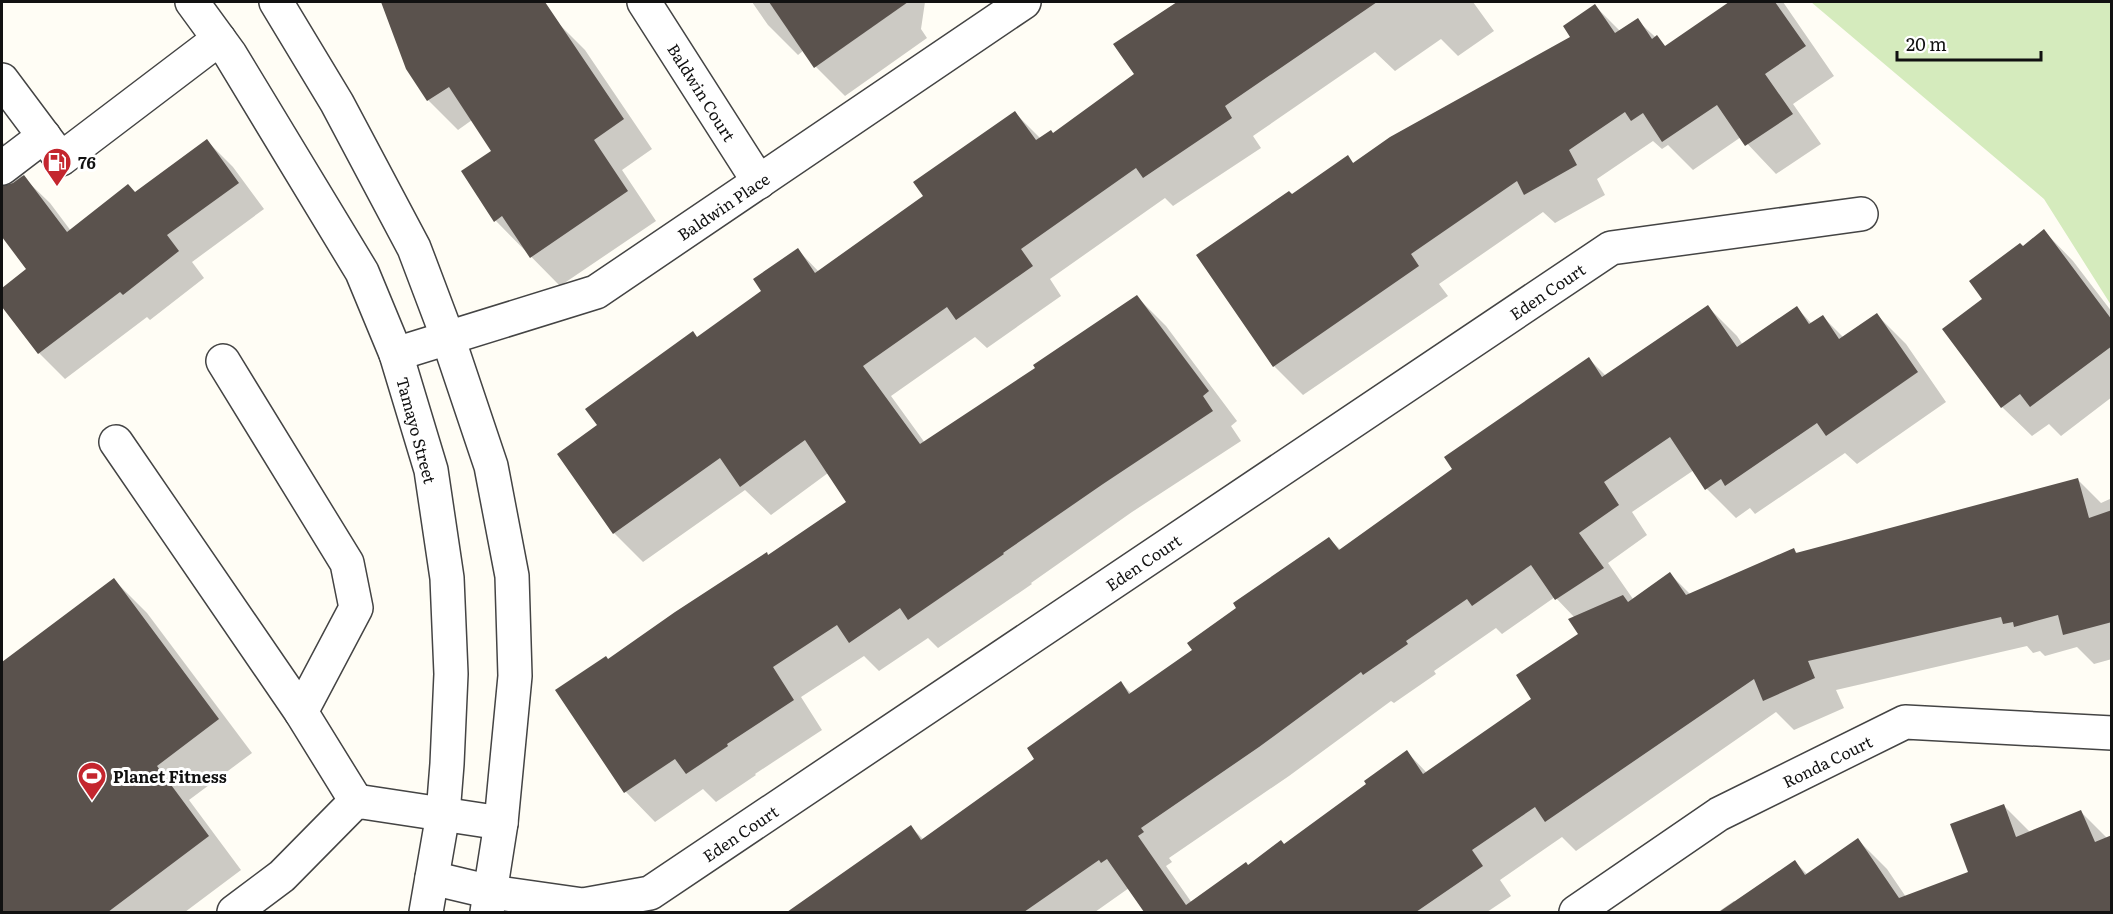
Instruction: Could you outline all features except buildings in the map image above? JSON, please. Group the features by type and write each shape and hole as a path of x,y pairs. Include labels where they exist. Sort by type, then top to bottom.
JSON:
{"street":[{"name":"Tamayo Street","path":"192,2 219,39 362,272 396,354 431,470 447,578 451,674 443,814 426,912"},
{"path":"276,2 337,103 414,248 448,338 491,466 512,576 515,676 501,823 489,902"},
{"name":"Baldwin Court","path":"644,2 759,182"},
{"name":"Baldwin Place","path":"396,354 596,292 1024,2"},
{"path":"2,80 61,159 219,39"},
{"path":"2,168 44,136"},
{"name":"Eden Court","path":"432,878 489,902 583,905 650,893 1611,248 1862,214"},
{"path":"223,361 347,563 356,608 301,712"},
{"path":"116,442 301,712 356,801 501,823"},
{"name":"Ronda Court","path":"1576,912 1719,814 1905,722 2112,733"},
{"path":"234,912 282,876 356,801"}],"green space":[{"path":"1811,2 2111,2 2111,305 2044,199"}],"place":[{"name":"76","path":"57,188"},
{"name":"Planet Fitness","path":"92,802"}]}
